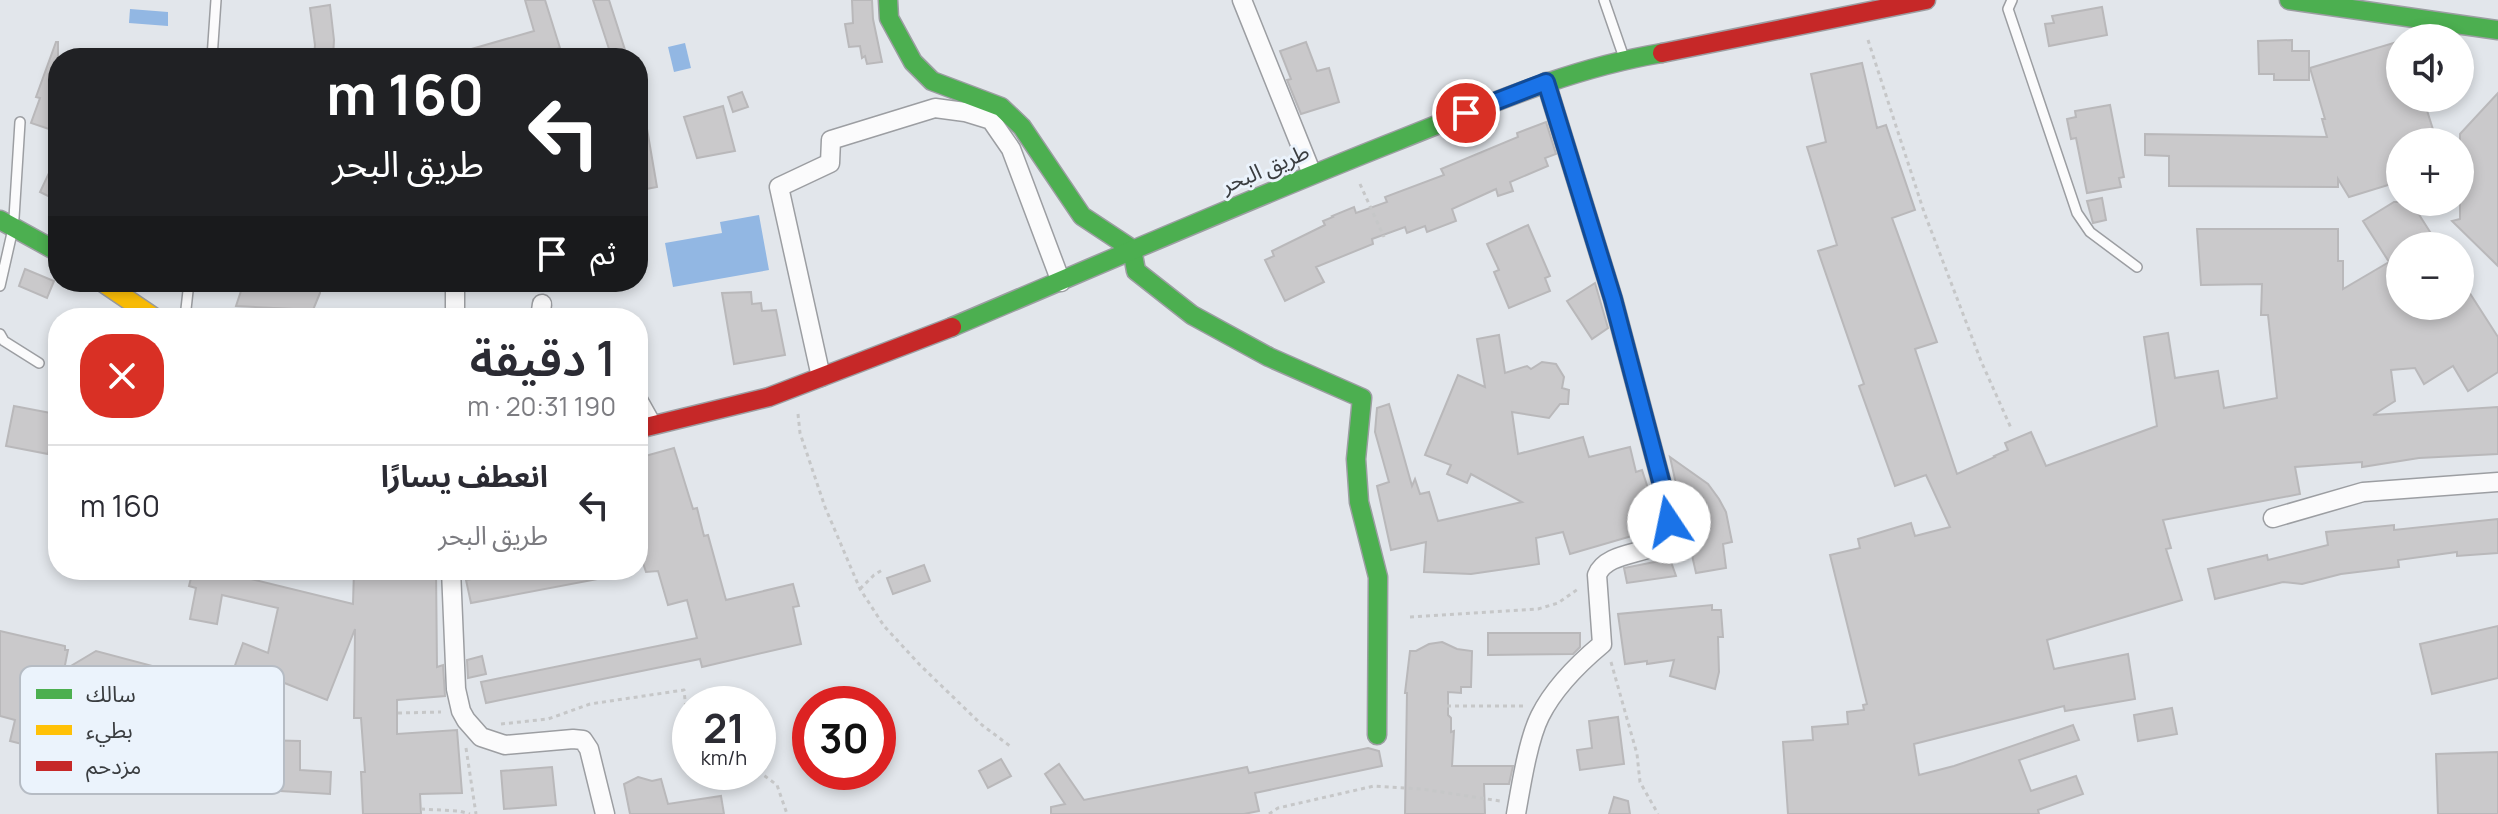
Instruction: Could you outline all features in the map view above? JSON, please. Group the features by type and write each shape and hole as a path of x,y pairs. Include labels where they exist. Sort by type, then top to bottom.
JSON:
{"main road":[{"path":"888,0 889,18 913,62 932,81 1001,107 1022,127 1082,216 1132,249 1136,271 1192,315 1269,357 1362,398 1356,459 1359,502 1378,577 1377,735"},
{"name":"طريق البحر","path":"648,426 769,397 913,344 1353,157 1546,82 1625,59 1926,0"},
{"path":"2289,0 2397,8 2498,30"},
{"path":"7,223 48,246"},
{"path":"117,292 140,308"}],"street":[{"path":"1242,0 1312,174"},
{"path":"1516,814 1539,717 1560,686 1602,644 1597,575 1601,566 1662,544 1668,535 1669,522 1666,500 1613,299 1546,82"},
{"path":"821,377 779,187 830,163 831,140 935,108 991,120 1011,149 1061,282"},
{"path":"2273,518 2363,492 2498,482"},
{"path":"451,580 456,689 466,720 481,737 505,745 583,740 589,749 605,814"}],"lane":[{"path":"213,48 216,0"},
{"path":"1604,0 1625,59"},
{"path":"2012,0 2008,9 2077,213 2090,232 2137,267"},
{"path":"0,286 20,122"},
{"path":"0,334 4,341 39,363"}],"path":[{"path":"1859,14 1924,212 1981,361 2011,428"},
{"path":"1353,157 1357,176 1384,237"},
{"path":"794,386 800,433 825,507 860,589 884,626 920,665 982,725 1010,746"},
{"path":"860,589 884,569"},
{"path":"1410,617 1538,609 1558,603 1597,575"},
{"path":"1602,644 1612,664 1630,727 1640,782 1658,814"},
{"path":"1447,706 1534,706 1549,702"},
{"path":"398,713 461,711"},
{"path":"776,784 787,814"},
{"path":"1269,814 1278,808 1374,786 1490,799 1507,803 1516,814"},
{"path":"421,809 470,814"}],"water":[{"path":"130,9 168,12 168,26 129,23"},
{"path":"685,43 691,68 674,72 668,47"},
{"path":"759,215 769,270 673,287 665,243 722,233 720,222"}],"building":[{"path":"525,0 545,0 560,48 475,48 534,31"},
{"path":"593,0 609,0 624,48 609,48"},
{"path":"852,0 872,0 882,62 867,64 865,56 862,58 860,46 849,47 845,24 853,23"},
{"path":"330,5 334,48 315,48 310,8"},
{"path":"2102,7 2107,35 2049,46 2045,24 2054,23 2052,16"},
{"path":"2292,40 2292,51 2309,51 2309,80 2274,80 2274,74 2259,74 2258,41"},
{"path":"1306,42 1317,71 1329,68 1339,102 1301,114 1287,80 1291,79 1280,51"},
{"path":"2386,45 2386,112 2427,112 2433,128 2386,128 2386,186 2349,197 2338,179 2338,187 2169,186 2169,156 2145,155 2145,134 2327,137 2310,68"},
{"path":"1862,63 1877,128 1886,125 1915,210 1892,218 1937,342 1915,349 1957,474 2008,450 2005,443 2031,432 2046,466 2157,426 2144,337 2168,333 2175,378 2218,371 2224,408 2277,398 2268,315 2261,315 2262,284 2201,285 2197,229 2338,229 2338,261 2343,261 2343,289 2386,264 2386,320 2474,320 2474,300 2498,337 2498,372 2468,391 2453,366 2424,384 2415,368 2391,370 2395,401 2373,415 2498,407 2498,454 2419,458 2362,467 2362,462 2295,467 2300,494 2163,520 2171,548 2166,549 2182,600 2047,640 2054,669 2128,654 2135,699 2065,711 2064,706 1914,744 1919,775 2073,725 2079,740 2019,760 2031,791 2076,776 2083,794 2038,810 2039,814 1788,814 1783,742 1813,740 1812,727 1848,724 1847,712 1864,710 1863,705 1867,704 1830,555 1860,548 1858,539 1911,523 1915,536 1950,527 1926,475 1895,486 1859,386 1864,384 1818,251 1837,245 1807,147 1826,142 1811,74"},
{"path":"48,64 48,129 31,123 40,98 36,97"},
{"path":"742,92 748,107 733,112 728,97"},
{"path":"2498,93 2498,266 2474,243 2474,232 2463,232 2452,221 2460,219 2460,216 2474,216 2474,128 2466,128"},
{"path":"2110,105 2124,177 2119,178 2121,187 2087,193 2076,138 2071,139 2067,119 2076,117 2075,111"},
{"path":"723,106 735,151 697,158 684,117"},
{"path":"1546,122 1556,154 1545,158 1548,166 1510,182 1513,191 1498,196 1496,189 1452,209 1456,221 1427,232 1425,226 1407,233 1405,227 1372,239 1373,244 1316,267 1324,282 1285,301 1265,260 1274,256 1272,251 1325,225 1323,221 1332,216 1354,207 1356,213 1387,202 1385,197 1444,175 1441,169"},
{"path":"648,135 657,187 648,189"},
{"path":"48,175 48,196 40,192"},
{"path":"2102,198 2106,220 2093,223 2087,201"},
{"path":"2386,207 2386,216 2420,216 2430,232 2386,232 2386,257 2363,221"},
{"path":"1528,225 1550,276 1545,278 1550,291 1509,308 1494,272 1499,270 1487,244"},
{"path":"25,269 48,279 49,292 47,298 19,286"},
{"path":"1595,283 1608,328 1592,339 1567,301"},
{"path":"241,292 320,292 314,308 236,306"},
{"path":"751,292 752,304 761,303 762,311 776,310 785,355 734,364 722,293"},
{"path":"1499,335 1505,373 1527,366 1531,369 1542,362 1556,364 1564,377 1562,388 1569,390 1568,404 1560,404 1549,418 1512,412 1518,454 1583,437 1589,457 1630,447 1636,472 1642,470 1656,513 1656,529 1570,554 1563,532 1536,538 1539,564 1471,574 1424,572 1426,542 1391,550 1377,486 1389,482 1375,432 1377,408 1389,404 1412,486 1415,479 1420,494 1429,492 1438,521 1522,502 1471,474 1467,483 1447,474 1451,465 1425,455 1458,375 1485,387 1477,339"},
{"path":"14,406 48,412 48,454 6,446"},
{"path":"674,448 693,509 697,508 704,536 708,535 726,600 793,584 799,606 793,607 801,644 702,667 700,659 486,703 481,682 697,638 687,600 668,605 658,571 648,572 648,455"},
{"path":"1670,457 1708,484 1726,512 1732,542 1723,544 1726,568 1696,573"},
{"path":"2498,519 2498,553 2457,556 2457,552 2398,560 2399,567 2341,574 2302,584 2283,582 2215,599 2208,569 2267,555 2268,560 2328,545 2326,532 2394,525 2394,530"},
{"path":"1670,559 1676,576 1627,583 1624,568"},
{"path":"924,565 930,581 893,594 887,578"},
{"path":"190,580 255,580 353,604 354,580 436,580 437,667 443,665 445,696 397,700 397,734 457,730 462,793 420,794 421,814 363,814 361,772 365,772 361,718 354,718 355,629 327,700 284,683 284,666 235,666 243,643 268,653 278,608 222,595 217,624 190,619 196,588 189,586"},
{"path":"466,580 592,580 471,603"},
{"path":"1712,605 1712,610 1721,610 1723,637 1718,637 1719,672 1715,689 1670,676 1674,660 1625,664 1618,614"},
{"path":"2498,626 2498,678 2432,694 2420,644"},
{"path":"0,631 65,646 68,650 65,666 20,666 20,744 10,741 15,720 0,716"},
{"path":"1488,633 1580,633 1580,647 1573,654 1488,655"},
{"path":"1442,642 1472,651 1471,687 1461,687 1461,693 1448,692 1448,715 1451,718 1451,732 1454,731 1452,766 1513,766 1509,784 1484,784 1485,814 1405,814 1405,693 1410,651"},
{"path":"96,651 153,666 71,666"},
{"path":"482,656 486,674 468,678 467,660"},
{"path":"2172,708 2177,734 2138,741 2134,715"},
{"path":"1618,717 1624,764 1580,770 1577,750 1592,748 1589,721"},
{"path":"284,741 300,741 300,770 331,772 330,794 284,791"},
{"path":"1368,748 1379,751 1382,766 1255,793 1259,811 1244,814 1051,814 1051,807 1065,804 1045,774 1059,764 1084,800 1247,767 1249,773"},
{"path":"2498,752 2498,814 2438,814 2436,754"},
{"path":"1001,759 1011,776 988,788 979,771"},
{"path":"552,767 556,805 504,809 501,771"},
{"path":"638,777 652,781 661,779 668,804 721,796 724,814 630,814 624,784"},
{"path":"1614,797 1628,801 1630,814 1609,814"}],"traffic: fast":[{"path":"888,0 889,18 913,62 932,81 1001,107 1022,127 1082,216 1132,249 1136,271 1192,315 1269,357 1362,398 1356,459 1359,502 1378,577 1377,735"},
{"path":"2289,0 2498,30"},
{"path":"952,327 1287,185 1496,101 1594,68 1662,53"},
{"path":"0,220 48,246"}],"traffic: slow":[{"path":"117,292 140,308"}],"traffic: jam":[{"path":"1662,53 1926,0"},
{"path":"648,427 769,397 952,327"}],"route":[{"path":"1466,113 1546,82 1613,299 1666,500 1669,522"}]}
